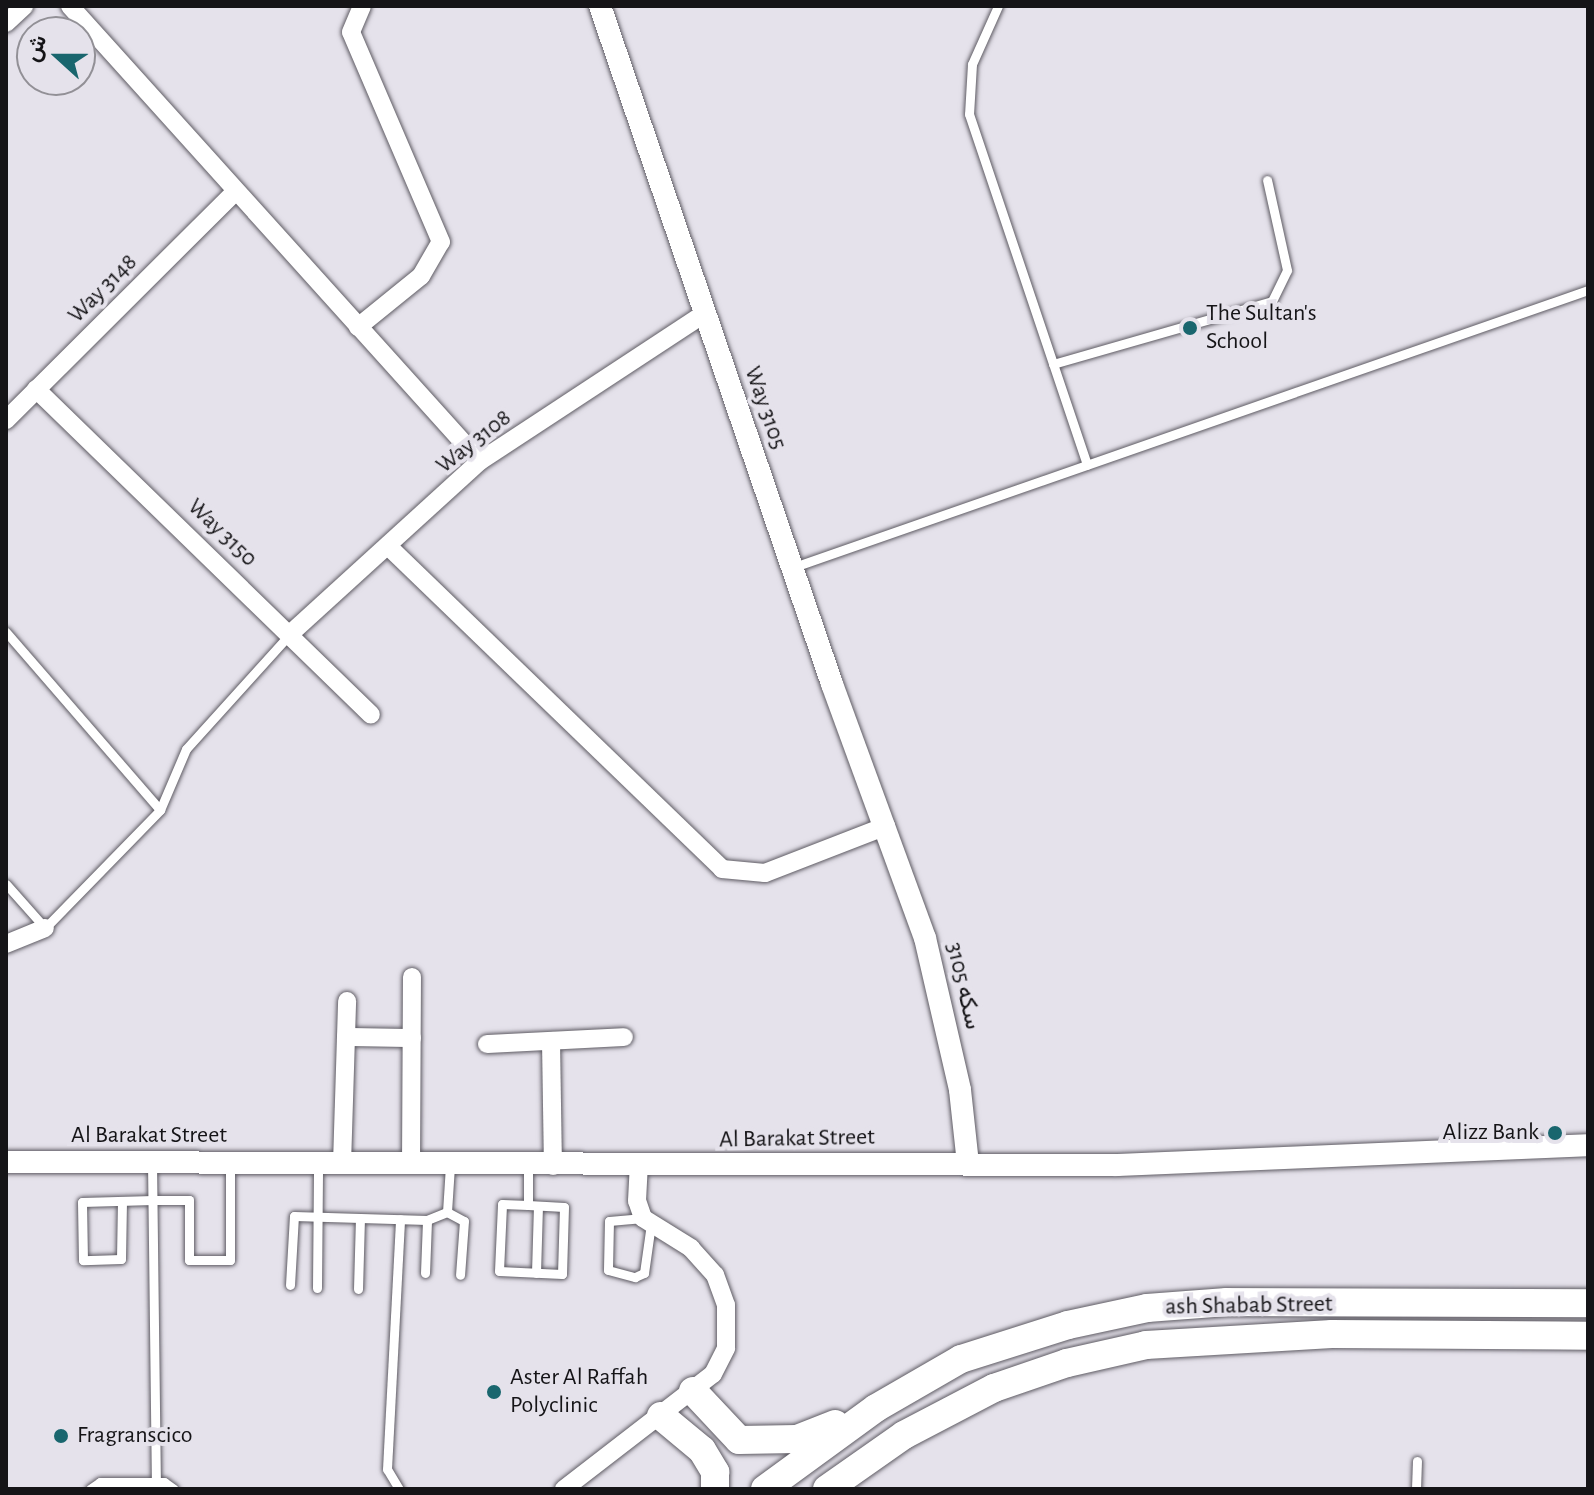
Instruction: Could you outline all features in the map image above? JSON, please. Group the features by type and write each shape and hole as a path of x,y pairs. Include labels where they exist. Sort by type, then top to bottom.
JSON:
{"main road":[{"name":"ash Shabab Street","path":"765,1489 876,1408 961,1359 1068,1325 1147,1308 1227,1302 1588,1303"},
{"name":"ash Shabab Street","path":"827,1489 904,1435 994,1388 1067,1363 1146,1345 1332,1334 1588,1336"},
{"path":"693,1391 722,1427 739,1440 753,1443 797,1439 876,1408"},
{"path":"661,1416 702,1450 715,1472 715,1489"}],"street":[{"path":"6,23 24,6"},
{"path":"70,6 480,461"},
{"path":"358,327 421,276 441,242 351,32 362,6"},
{"name":"Way 3105","path":"600,6 792,567 886,826"},
{"name":"Way 3148","path":"6,420 235,192"},
{"name":"Way 3108","path":"291,633 480,461 705,313"},
{"name":"Way 3150","path":"36,389 291,633 371,715"},
{"path":"389,547 722,869 765,873 886,826"},
{"name":"سكه 3105","path":"886,826 925,938 960,1090 968,1164"},
{"path":"6,944 45,928"},
{"path":"411,1165 412,977"},
{"path":"342,1164 347,1001"},
{"path":"346,1037 412,1038"},
{"path":"487,1044 624,1037"},
{"path":"551,1041 553,1166"},
{"name":"Al Barakat Street","path":"6,1162 528,1166 1117,1165 1588,1145"},
{"path":"564,1489 693,1391 723,1357 729,1339 726,1305 705,1262 647,1221 637,1201 639,1166"}],"lane":[{"path":"998,6 972,64 969,114 1087,465"},
{"path":"1053,364 1272,301 1287,270 1267,180"},
{"path":"792,567 1588,290"},
{"path":"6,632 160,810"},
{"path":"6,884 45,928 160,810 186,749 291,633"},
{"path":"152,1162 156,1482"},
{"path":"122,1201 121,1259 83,1260 82,1202 153,1200 189,1200 189,1260 230,1260 230,1163"},
{"path":"317,1288 318,1164"},
{"path":"447,1212 450,1165"},
{"path":"528,1166 536,1273"},
{"path":"502,1204 533,1205 564,1207 562,1274 499,1271 502,1204"},
{"path":"290,1285 294,1216 427,1220 447,1212 464,1221 460,1275"},
{"path":"358,1289 360,1218"},
{"path":"399,1489 387,1469 400,1219"},
{"path":"425,1273 427,1220"},
{"path":"609,1221 647,1221 644,1273 635,1277 608,1270 604,1261 609,1221"},
{"path":"1416,1489 1417,1461"},
{"path":"90,1489 100,1482 156,1482 174,1489"}],"place":[{"name":"The Sultan's School","path":"1190,328"},
{"name":"Alizz Bank","path":"1555,1133"},
{"name":"Aster Al Raffah Polyclinic","path":"494,1392"},
{"name":"Fragranscico","path":"61,1436"}]}
